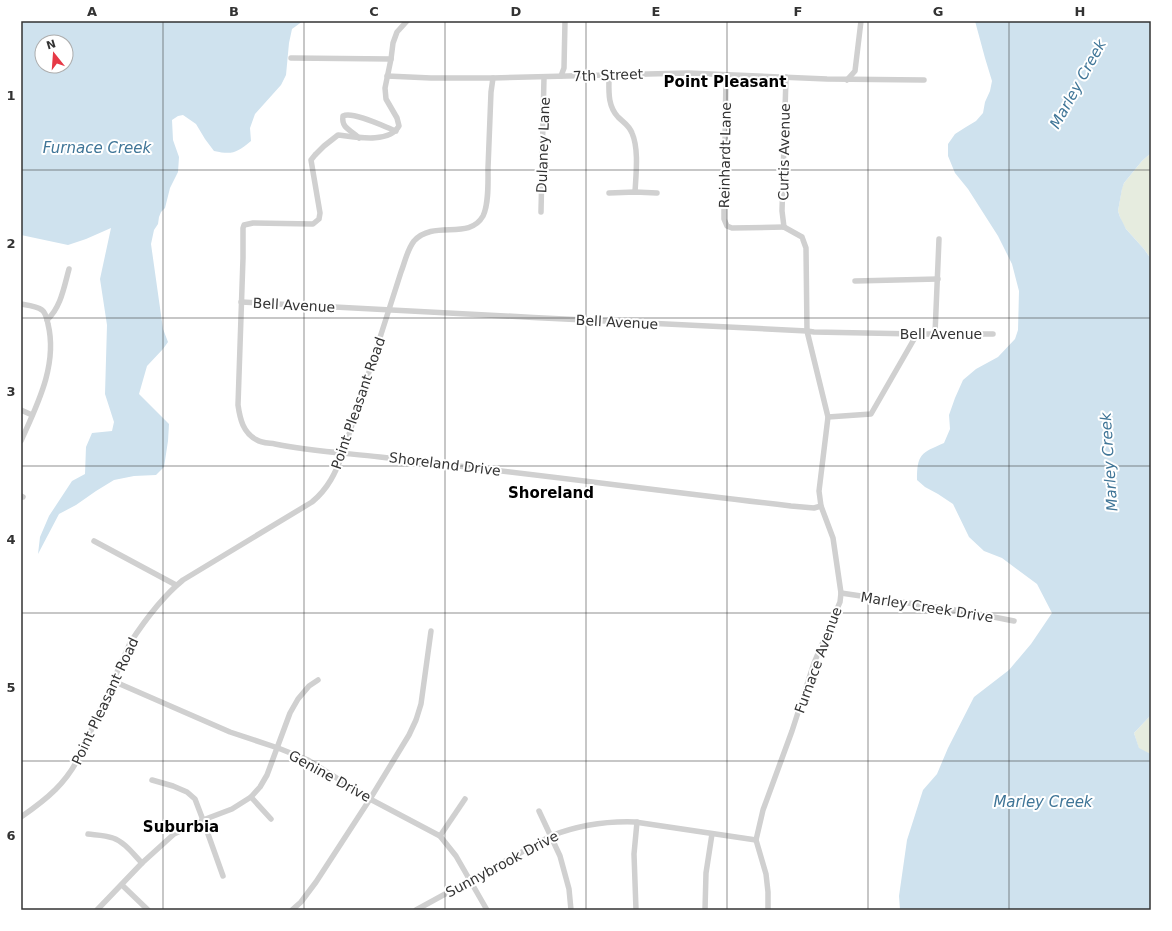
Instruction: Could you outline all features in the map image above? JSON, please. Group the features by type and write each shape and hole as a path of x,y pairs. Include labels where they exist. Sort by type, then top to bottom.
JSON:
{"street":[{"path":"396,131 358,116 347,114 343,116 343,124 346,129 359,138 384,136 396,131 399,126 397,118 386,99 385,88 393,43 397,32 407,21"},
{"path":"561,76 565,60 565,21"},
{"path":"847,80 855,71 861,21"},
{"path":"291,58 391,59"},
{"name":"7th Street","path":"388,76 493,78 688,73 847,80 924,80"},
{"path":"609,75 608,96 610,102 617,117 632,131 635,141 636,192"},
{"name":"Reinhardt Lane","path":"726,75 725,222 727,226 732,228 784,227"},
{"name":"Dulaney Lane","path":"541,212 544,77"},
{"name":"Curtis Avenue","path":"784,227 782,211 786,77"},
{"name":"Point Pleasant Road","path":"21,817 48,798 72,771 81,754 130,642 140,626 176,585 196,571 312,502 332,478 342,453 410,247 420,236 435,230 465,228 478,222 485,211 493,78"},
{"name":"Shoreland Drive","path":"359,138 338,135 324,146 311,160 320,213 319,219 313,224 253,223 244,225 242,228 243,258 238,405 245,430 258,441 342,453 783,505 814,508 821,506"},
{"path":"609,192 657,193"},
{"name":"Furnace Avenue","path":"768,910 766,874 756,840 763,810 792,731 814,663 840,602 841,593 833,538 821,506 819,491 828,417 807,331 806,248 802,237 784,227"},
{"path":"935,334 940,238"},
{"path":"47,320 53,315 58,306 69,269"},
{"path":"855,281 938,279"},
{"name":"Bell Avenue","path":"242,302 814,332 993,334"},
{"path":"21,304 42,310 46,316 51,334 49,366 46,381 21,442"},
{"path":"828,417 871,414 917,334"},
{"path":"21,410 32,415"},
{"path":"94,541 176,585"},
{"name":"Marley Creek Drive","path":"841,593 968,612 1014,621"},
{"path":"292,910 301,902 316,882 370,799 409,735 421,704 431,632"},
{"path":"97,910 142,863 174,834 203,820 232,809 251,797 260,787 267,775 290,713 298,699 309,686 318,680"},
{"name":"Genine Drive","path":"113,681 230,732 308,760 370,799 440,836 456,856 487,910"},
{"path":"152,780 187,792 195,799 223,876"},
{"path":"251,797 271,819"},
{"path":"440,836 465,799"},
{"path":"539,811 560,856 569,889 571,910"},
{"name":"Sunnybrook Drive","path":"416,910 551,836 568,830 600,823 617,821 636,822 756,840"},
{"path":"636,822 634,854 636,910"},
{"path":"88,834 115,839 126,846 142,863"},
{"path":"705,910 706,873 712,834"},
{"path":"122,885 148,910"}],"shaded area":[{"path":"1151,153 1151,259 1126,229 1122,223 1118,211 1124,183 1142,161"},
{"path":"1151,715 1151,754 1139,749 1134,733"}],"water":[{"name":"Furnace Creek","path":"21,21 303,21 292,29 286,75 281,85 255,114 250,128 251,141 246,145 230,153 214,151 196,124 183,115 172,120 173,140 179,157 178,172 170,188 165,208 161,212 158,224 154,230 151,244 163,329 168,342 147,366 139,394 169,424 164,467 156,475 134,476 114,480 76,505 59,514 38,554 40,537 49,516 72,481 85,474 86,447 92,433 112,431 114,422 105,394 107,325 100,279 111,228 68,245 21,235"},
{"name":"Marley Creek","path":"975,21 1151,21 1151,153 1142,161 1124,183 1118,211 1126,229 1151,259 1151,715 1134,733 1139,748 1151,754 1151,910 900,910 899,896 907,840 923,790 937,774 948,748 974,697 1009,670 1031,644 1052,613 1037,584 1002,558 984,551 969,537 953,504 925,487 917,480 919,460 925,452 944,443 950,429 949,415 963,380 976,369 998,357 1015,339 1018,330 1019,291 1012,264 998,236 968,189 955,173 948,156 948,144 955,134 976,121 983,113 992,81"}],"district":[{"name":"Point Pleasant","path":"725,82"},
{"name":"Shoreland","path":"551,493"},
{"name":"Suburbia","path":"181,827"}]}
